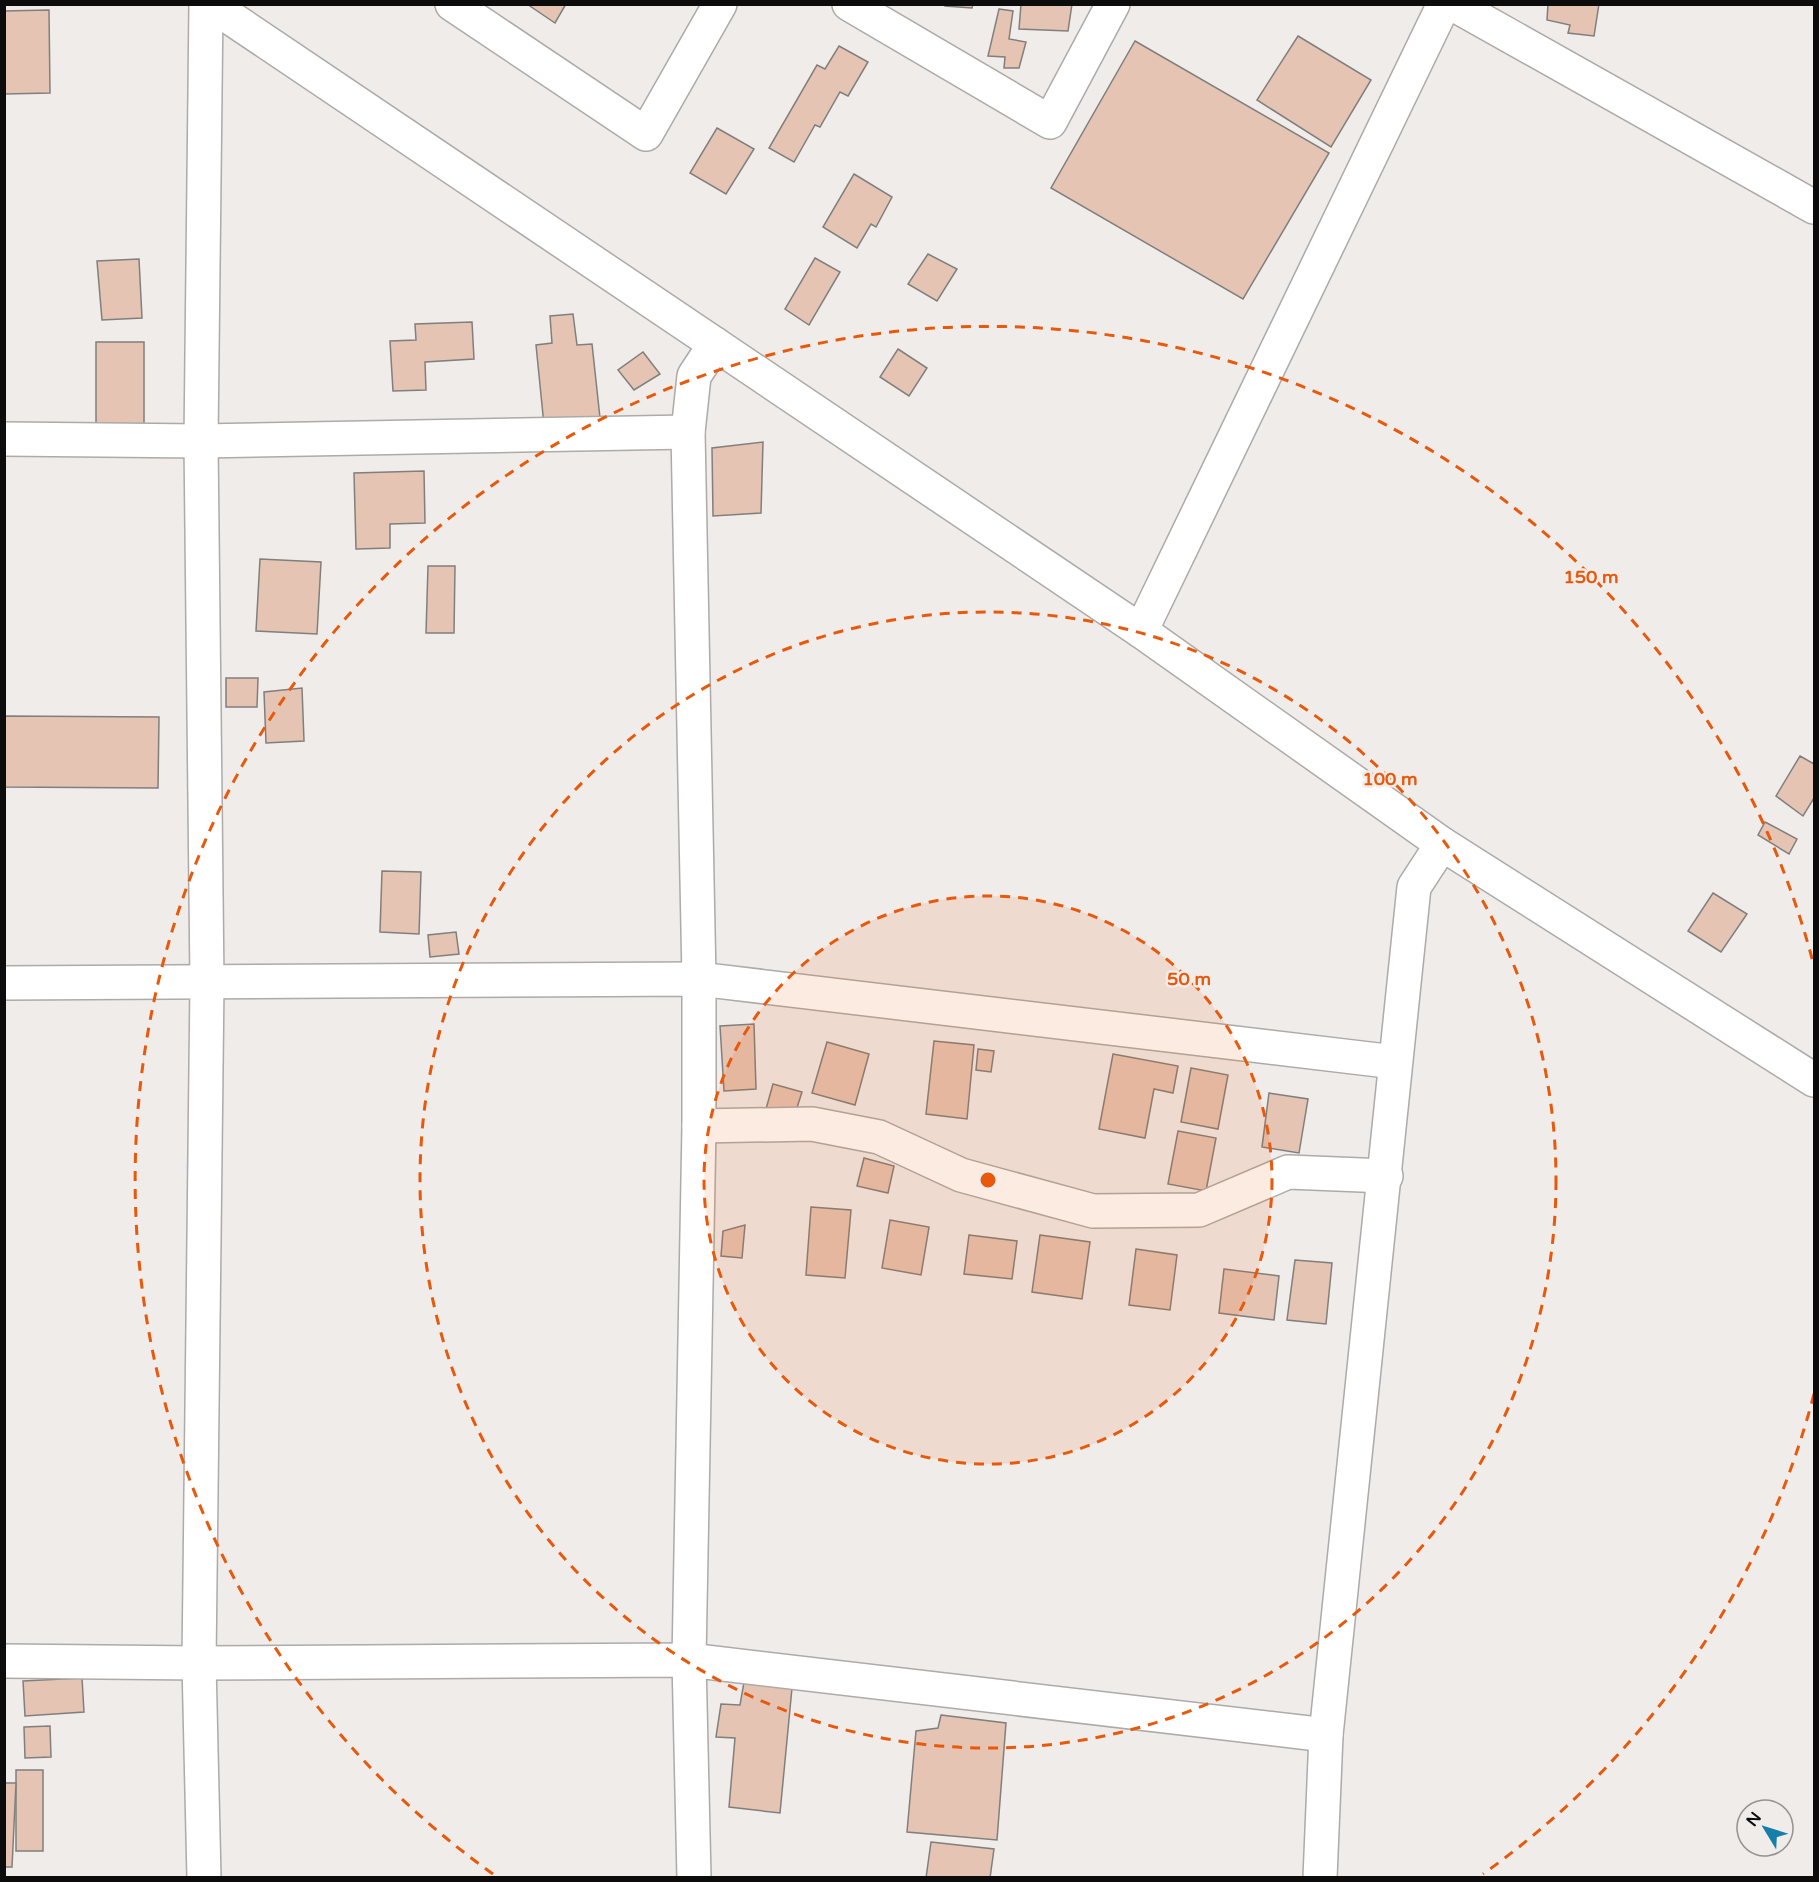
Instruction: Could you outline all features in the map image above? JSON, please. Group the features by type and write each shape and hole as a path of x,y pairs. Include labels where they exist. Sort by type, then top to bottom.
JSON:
{"street":[{"path":"208,4 1141,631 1442,844 1815,1080"},
{"path":"204,1878 199,1663 207,983 201,441 208,4"},
{"path":"452,4 646,134 720,4"},
{"path":"849,4 1050,122 1113,4"},
{"path":"1141,631 1444,4"},
{"path":"1452,4 1815,207"},
{"path":"694,1878 689,1660 699,1126 699,979 688,432 694,376 715,344"},
{"path":"4,439 201,441 688,432"},
{"path":"1320,1878 1326,1735 1386,1176 1395,1062 1414,887 1442,844"},
{"path":"4,983 699,979 1395,1062"},
{"path":"699,1126 812,1124 879,1137 961,1175 1093,1211 1199,1210 1288,1172 1386,1176"},
{"path":"4,1661 199,1663 689,1660 1326,1735"}],"building":[{"path":"527,4 566,4 555,23"},
{"path":"945,4 973,4 972,8 945,6"},
{"path":"1021,4 1072,4 1068,31 1019,29"},
{"path":"1548,4 1599,4 1594,36 1568,33 1570,25 1547,20"},
{"path":"999,9 1013,11 1009,39 1026,42 1019,68 1004,68 1005,57 988,56"},
{"path":"49,10 50,93 4,94 4,11"},
{"path":"1298,36 1371,80 1331,147 1257,100"},
{"path":"1135,41 1329,153 1243,299 1051,188"},
{"path":"839,46 868,62 848,96 840,92 820,127 815,125 794,162 769,148 817,65 825,69"},
{"path":"717,128 754,149 726,194 690,173"},
{"path":"854,174 892,197 876,227 871,224 857,248 823,227"},
{"path":"928,254 957,269 937,301 908,284"},
{"path":"815,258 840,272 809,325 785,309"},
{"path":"139,259 142,318 102,320 97,261"},
{"path":"573,314 577,345 592,344 600,418 544,425 536,345 552,343 550,316"},
{"path":"472,322 474,359 425,362 426,390 393,391 390,341 416,340 415,324"},
{"path":"96,342 144,342 144,426 96,426"},
{"path":"898,349 927,368 909,396 880,377"},
{"path":"643,352 660,374 634,390 618,370"},
{"path":"763,442 761,513 713,516 712,448"},
{"path":"424,471 425,523 390,524 390,548 356,549 354,473"},
{"path":"260,559 321,562 317,634 256,631"},
{"path":"428,566 455,566 454,633 426,633"},
{"path":"226,678 258,678 257,707 226,707"},
{"path":"302,688 304,741 266,743 264,692"},
{"path":"4,716 159,717 158,788 4,787"},
{"path":"1800,756 1814,764 1814,798 1803,816 1776,796"},
{"path":"1765,822 1797,839 1789,854 1758,835"},
{"path":"382,871 421,872 419,934 380,932"},
{"path":"1713,893 1747,914 1721,952 1688,931"},
{"path":"456,932 459,954 430,957 428,935"},
{"path":"754,1024 756,1089 724,1091 720,1026"},
{"path":"934,1041 974,1045 967,1119 926,1114"},
{"path":"827,1042 869,1054 855,1105 812,1093"},
{"path":"978,1049 994,1051 991,1072 976,1070"},
{"path":"1113,1054 1178,1066 1173,1093 1154,1089 1145,1138 1099,1129"},
{"path":"1191,1068 1228,1075 1218,1129 1181,1122"},
{"path":"773,1084 802,1092 794,1117 766,1109"},
{"path":"1269,1093 1308,1099 1299,1153 1262,1147"},
{"path":"1178,1131 1216,1138 1206,1191 1168,1184"},
{"path":"864,1158 894,1166 888,1193 857,1186"},
{"path":"811,1207 851,1210 845,1278 806,1275"},
{"path":"890,1220 929,1227 921,1275 882,1268"},
{"path":"745,1225 742,1258 721,1256 723,1231"},
{"path":"969,1235 1017,1241 1012,1279 964,1274"},
{"path":"1040,1235 1090,1242 1082,1299 1032,1292"},
{"path":"1136,1249 1177,1255 1170,1310 1129,1305"},
{"path":"1295,1260 1332,1263 1326,1324 1287,1320"},
{"path":"1224,1269 1279,1276 1274,1320 1219,1313"},
{"path":"82,1678 84,1712 25,1716 23,1681"},
{"path":"744,1682 792,1688 780,1813 729,1807 735,1738 716,1737 721,1704 740,1705"},
{"path":"941,1715 1006,1723 997,1840 907,1832 916,1731 938,1728"},
{"path":"50,1726 51,1757 25,1758 24,1727"},
{"path":"16,1770 43,1770 43,1851 16,1851"},
{"path":"4,1783 16,1783 12,1867 4,1867"},
{"path":"931,1842 994,1849 990,1878 926,1878"}]}
